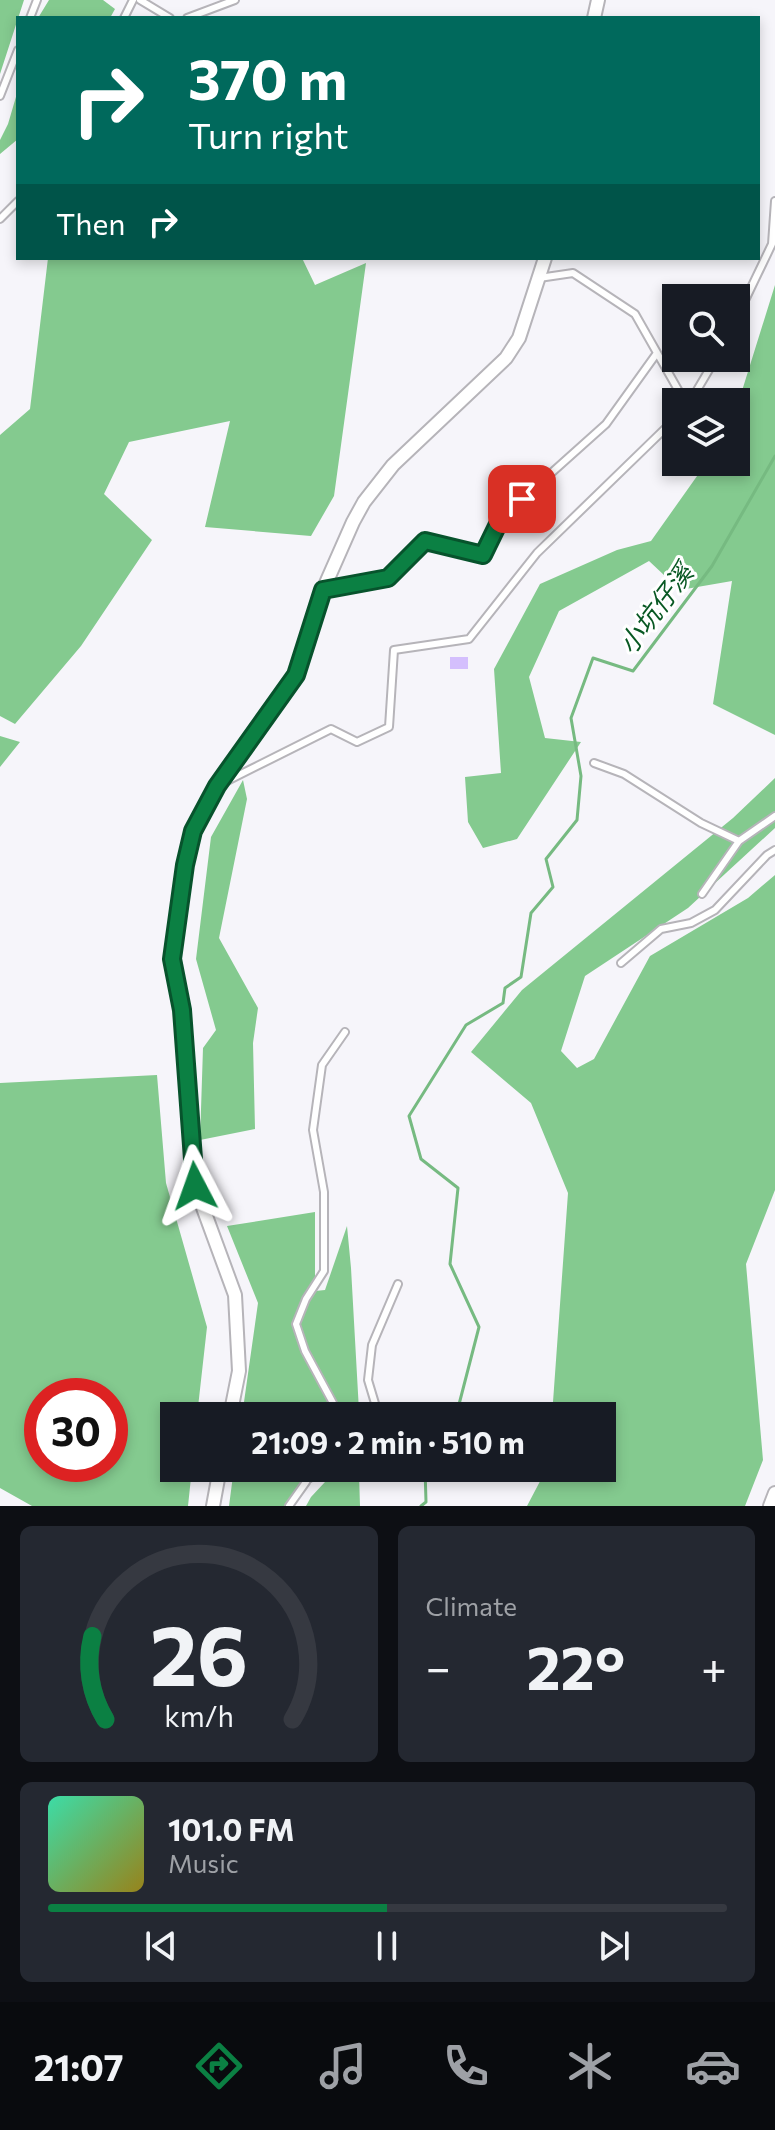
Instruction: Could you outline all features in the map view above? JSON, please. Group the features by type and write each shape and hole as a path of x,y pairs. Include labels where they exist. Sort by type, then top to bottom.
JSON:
{"street":[{"path":"233,1402 239,1371 235,1295 195,1186 182,1010 172,959 193,831 217,786 296,675 323,590 364,502 393,465 506,358 519,338 544,260"},
{"path":"213,1506 217,1482"},
{"path":"770,1506 775,1493"}],"lane":[{"path":"140,0 167,16"},
{"path":"192,16 235,0"},
{"path":"0,96 16,55"},
{"path":"750,290 772,244 775,201"},
{"path":"0,219 16,203"},
{"path":"539,278 573,273 635,314 679,388"},
{"path":"323,590 388,578 425,541 483,555 501,518 606,424 657,353"},
{"path":"217,786 331,729 357,742 389,727 394,650 469,639 537,553 662,432"},
{"path":"594,763 624,774 701,823 739,841"},
{"path":"702,894 739,841 775,816"},
{"path":"621,963 661,929 691,923 715,910 775,850"},
{"path":"332,1402 305,1351 296,1324 306,1299 324,1271 324,1192 313,1130 322,1065 345,1032"},
{"path":"375,1402 368,1380 372,1345 398,1284"},
{"path":"289,1506 306,1482"}],"green space":[{"path":"0,0 24,0 19,16 16,16 0,74"},
{"path":"49,0 103,0 115,9 111,16 39,16"},
{"path":"16,97 16,141 0,154 0,140"},
{"path":"48,260 303,260 315,285 366,263 334,496 311,536 205,527 230,421 129,442 104,494 152,540 81,646 15,724 0,716 0,435 30,409"},
{"path":"775,285 775,735 713,704 732,581 680,590 649,561 559,611 529,677 545,738 581,742 517,839 483,848 468,822 465,777 501,773 494,669 540,584 617,550 651,541 697,476 750,476 750,388 743,388"},
{"path":"0,736 20,742 0,767"},
{"path":"775,778 775,828 688,908 585,976 561,1051 577,1068 594,1059 650,956 748,898 775,875 775,1190 746,1264 763,1460 745,1506 527,1506 540,1482 616,1482 616,1402 553,1402 568,1193 531,1103 471,1052 522,990 733,818"},
{"path":"243,780 247,799 219,938 258,1008 253,1043 255,1129 200,1140 203,1048 216,1030 196,959 211,837"},
{"path":"157,1075 166,1183 207,1327 199,1402 160,1402 160,1482 191,1482 188,1506 32,1506 0,1488 0,1083"},
{"path":"315,1212 315,1291 325,1290 347,1226 358,1402 244,1402 258,1303 227,1226"},
{"path":"232,1482 308,1482 290,1506 229,1506"},
{"path":"325,1482 359,1482 360,1506 306,1506"}],"building":[{"path":"450,657 468,657 468,669 450,669"}],"waterway":[{"name":"小坑仔溪","path":"460,1402 479,1327 450,1264 458,1188 421,1159 409,1116 466,1025 503,1003 505,988 521,977 531,913 553,887 546,859 577,820 581,776 571,718 593,658 633,671 712,566 775,456"},
{"name":"小坑仔溪","path":"421,1506 426,1502 425,1482"}],"route":[{"path":"195,1186 182,1010 172,959 193,831 217,786 296,675 323,590 388,578 425,541 483,555 501,518 522,499"}]}
